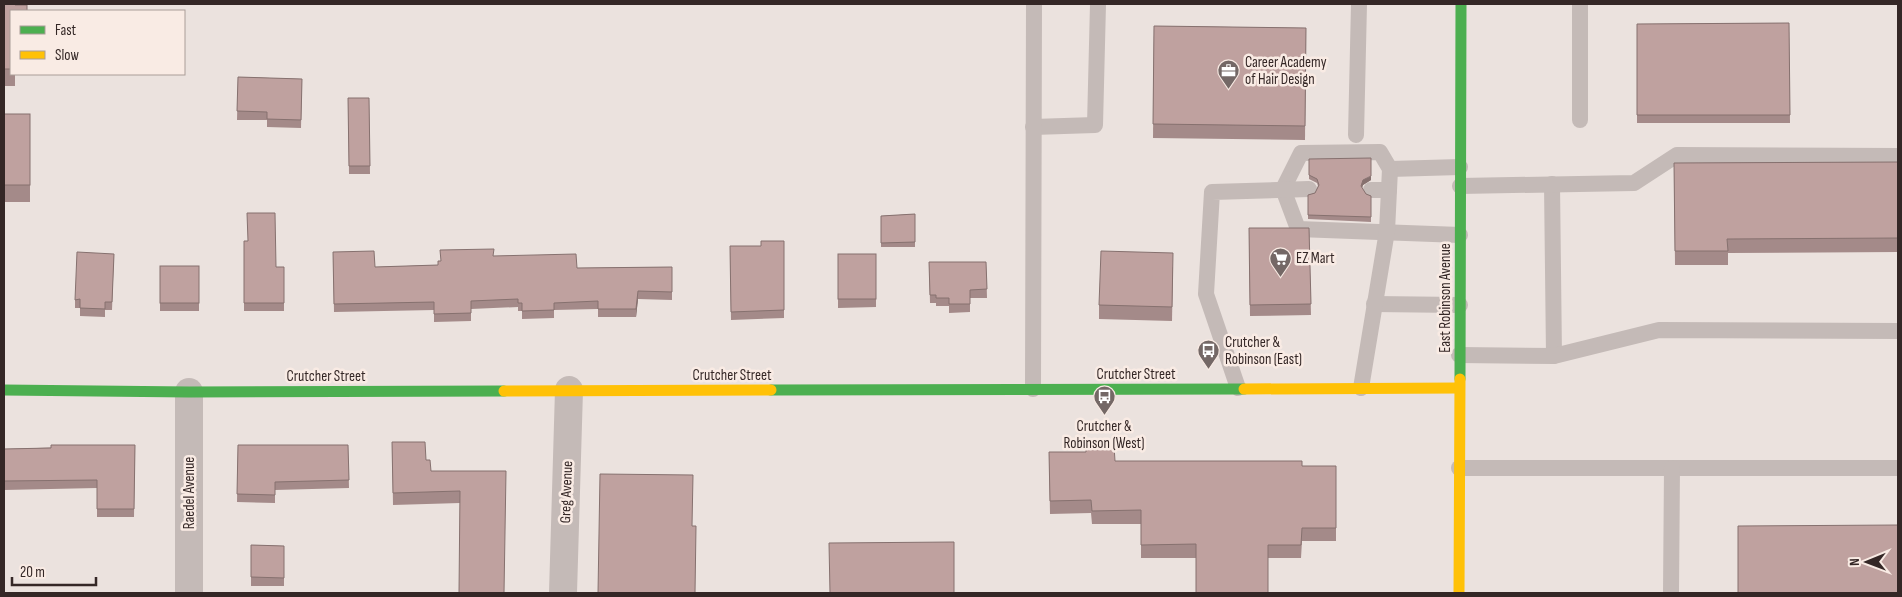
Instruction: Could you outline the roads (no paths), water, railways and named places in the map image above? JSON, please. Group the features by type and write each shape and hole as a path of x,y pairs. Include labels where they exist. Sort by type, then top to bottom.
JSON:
{"main road":[{"name":"East Robinson Avenue","path":"1459,593 1461,4"},
{"name":"Crutcher Street","path":"4,390 189,392 1459,388"}],"street":[{"name":"Greg Avenue","path":"563,593 569,390"},
{"name":"Raedel Avenue","path":"189,392 189,593"}],"lane":[{"path":"1033,389 1034,4"},
{"path":"1033,127 1095,125 1098,4"},
{"path":"1356,135 1359,4"},
{"path":"1580,4 1580,120"},
{"path":"1361,388 1387,231 1390,169 1380,152 1301,152 1283,189 1298,229 1387,231 1460,235"},
{"path":"1460,186 1634,183 1677,155 1898,156"},
{"path":"1390,169 1460,167"},
{"path":"1552,184 1554,356"},
{"path":"1238,388 1206,294 1212,192 1308,189"},
{"path":"1370,190 1389,190"},
{"path":"1374,304 1460,305"},
{"path":"1459,355 1554,356 1659,330 1898,331"},
{"path":"1459,468 1898,468"},
{"path":"1672,468 1672,593"}],"place":[{"name":"Career Academy of Hair Design","path":"1229,90"},
{"name":"EZ Mart","path":"1280,277"},
{"name":"Crutcher & Robinson (East)","path":"1209,370"},
{"name":"Crutcher & Robinson (West)","path":"1104,416"}]}
